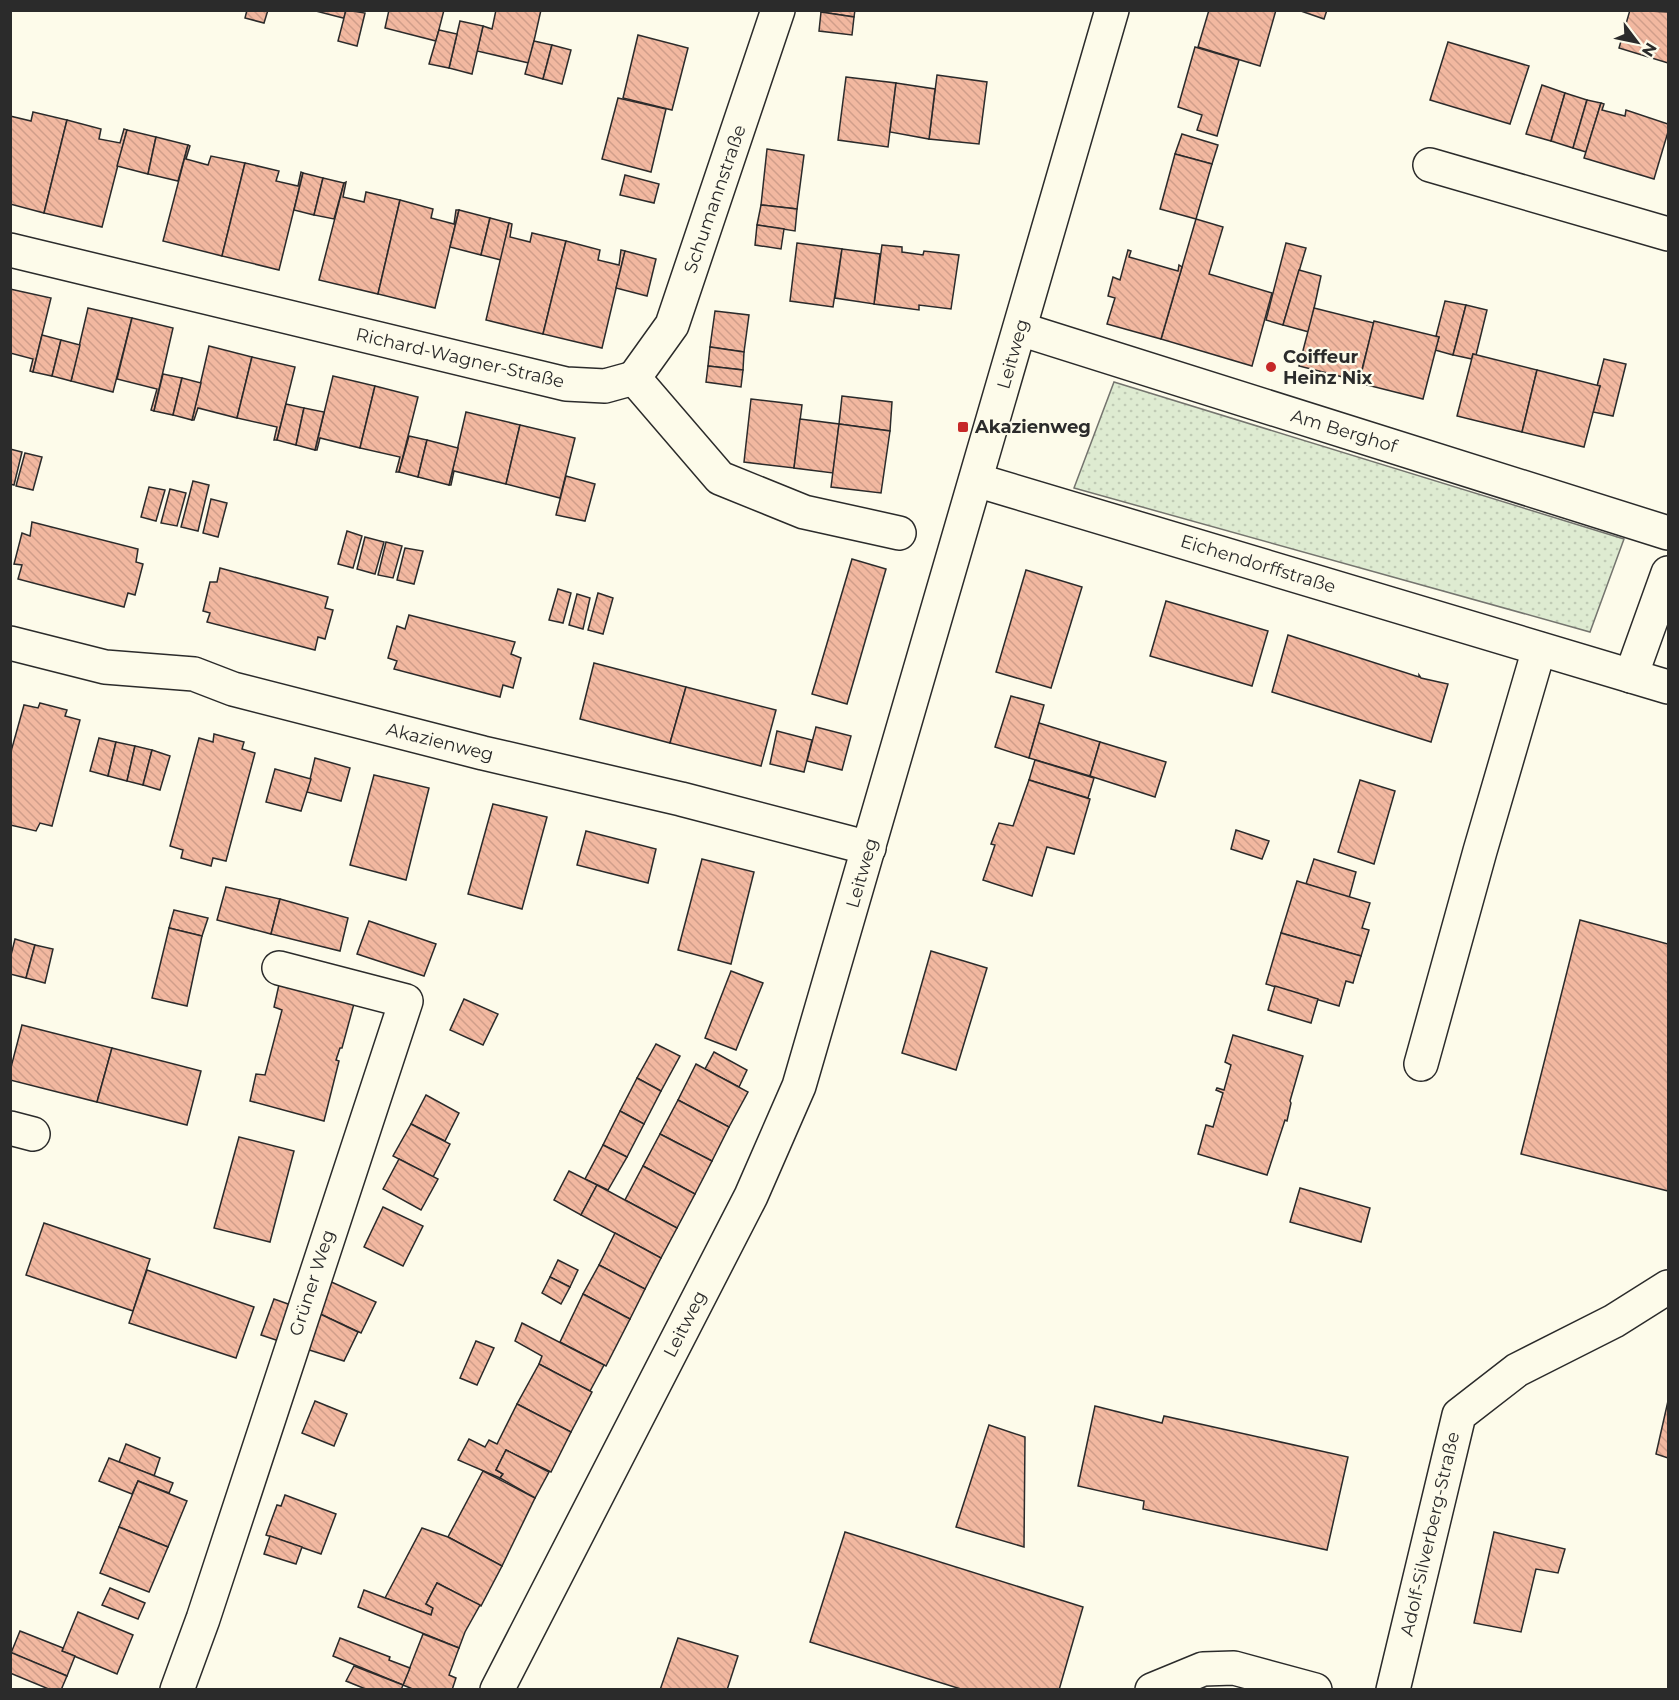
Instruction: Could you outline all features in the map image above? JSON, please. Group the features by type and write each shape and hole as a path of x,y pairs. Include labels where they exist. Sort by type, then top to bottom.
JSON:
{"street":[{"name":"Leitweg","path":"497,1689 751,1196 799,1086 1112,10"},
{"name":"Schumannstraße","path":"634,378 672,326 769,12"},
{"path":"1430,165 1668,234"},
{"name":"Richard-Wagner-Straße","path":"10,250 566,384 605,387 634,378"},
{"name":"Am Berghof","path":"1020,329 1668,533"},
{"path":"634,378 720,478 804,512 899,533"},
{"name":"Eichendorffstraße","path":"976,480 1668,687"},
{"path":"1630,676 1668,573"},
{"name":"Akazienweg","path":"10,643 105,667 195,674 233,689 483,753 681,799 869,848"},
{"path":"1421,1065 1539,649"},
{"name":"Grüner Weg","path":"177,1689 203,1619 406,1001 279,968"},
{"name":"Adolf-Silverberg-Straße","path":"1393,1689 1459,1414 1517,1370 1614,1321 1668,1287"},
{"path":"1152,1689 1203,1669 1234,1668 1315,1689"}],"green space":[{"path":"1114,382 1624,539 1590,632 1074,488"}],"building":[{"path":"247,10 268,10 264,23 245,18"},
{"path":"312,10 346,10 343,18"},
{"path":"346,10 365,13 357,46 338,41"},
{"path":"389,10 444,10 436,41 385,28"},
{"path":"496,10 541,10 529,63 477,51 483,26 492,29"},
{"path":"822,10 855,10 854,17 821,12"},
{"path":"1209,10 1276,10 1260,66 1198,47"},
{"path":"1298,10 1327,10 1324,19"},
{"path":"1630,10 1668,12 1668,63 1619,48"},
{"path":"821,12 854,17 852,35 819,31"},
{"path":"460,21 483,26 472,74 449,68"},
{"path":"439,30 457,34 449,68 429,64"},
{"path":"638,35 688,48 672,110 623,98"},
{"path":"534,41 552,45 543,79 525,74"},
{"path":"1448,42 1529,66 1510,124 1430,100"},
{"path":"552,45 571,50 562,84 543,79"},
{"path":"1195,47 1239,60 1217,136 1197,130 1202,115 1178,107"},
{"path":"937,75 987,82 979,144 929,139"},
{"path":"846,77 896,83 888,147 838,140"},
{"path":"896,83 935,89 929,139 890,132"},
{"path":"1542,85 1565,93 1551,141 1526,134"},
{"path":"1565,93 1587,100 1573,148 1551,141"},
{"path":"618,98 666,109 651,172 602,159"},
{"path":"1587,100 1601,103 1586,152 1573,148"},
{"path":"1601,103 1604,104 1602,110 1625,116 1626,110 1668,124 1668,132 1654,179 1584,158"},
{"path":"33,112 67,120 44,213 10,204 10,116 31,121"},
{"path":"67,120 101,129 99,139 120,143 124,129 127,130 102,227 44,213"},
{"path":"127,130 156,137 148,174 117,166"},
{"path":"1182,134 1218,145 1212,164 1175,154"},
{"path":"156,137 188,145 178,181 148,174"},
{"path":"188,145 190,146 186,159 208,165 211,156 245,163 222,256 163,241"},
{"path":"767,149 804,155 797,209 761,205"},
{"path":"1175,154 1212,164 1196,219 1160,209"},
{"path":"245,163 279,171 276,181 298,186 301,172 303,173 279,270 222,256"},
{"path":"303,173 323,178 314,215 294,210"},
{"path":"625,175 659,184 654,203 620,195"},
{"path":"323,178 344,183 334,219 314,215"},
{"path":"346,182 343,197 364,202 366,192 400,200 378,294 319,280"},
{"path":"400,200 433,209 431,218 454,224 456,210 459,210 435,308 378,294"},
{"path":"761,205 797,209 795,231 757,225"},
{"path":"459,210 490,218 481,255 450,247"},
{"path":"490,218 509,223 501,260 481,255"},
{"path":"1196,219 1223,227 1209,274 1272,293 1252,366 1161,339"},
{"path":"509,223 512,224 510,237 530,242 532,233 566,241 543,334 486,320"},
{"path":"757,225 784,229 781,249 755,245"},
{"path":"566,241 600,250 598,260 619,265 621,250 625,251 602,348 543,334"},
{"path":"797,243 842,249 833,307 790,301"},
{"path":"1286,243 1306,248 1283,325 1266,320"},
{"path":"882,245 902,247 902,252 923,255 924,251 959,255 951,309 919,305 919,310 874,304"},
{"path":"842,249 880,254 874,304 835,298"},
{"path":"1128,250 1131,251 1129,257 1178,271 1179,265 1182,267 1161,339 1107,324 1115,298 1108,296 1113,277 1120,280"},
{"path":"625,251 656,259 647,296 616,288"},
{"path":"1299,270 1321,276 1309,332 1283,325"},
{"path":"10,289 51,298 33,372 30,371 33,359 10,353"},
{"path":"1445,301 1466,305 1453,355 1435,350 1439,337 1436,336"},
{"path":"1466,305 1487,310 1476,355 1473,354 1472,359 1453,355"},
{"path":"88,308 132,318 113,392 71,381"},
{"path":"1314,308 1374,323 1359,381 1299,366"},
{"path":"715,311 749,315 744,352 710,347"},
{"path":"132,318 173,328 154,411 151,410 157,389 117,379"},
{"path":"1374,321 1439,337 1423,399 1359,383"},
{"path":"42,335 61,340 52,376 33,372"},
{"path":"61,340 80,345 71,381 52,376"},
{"path":"209,346 252,357 237,418 198,408 192,420"},
{"path":"710,347 744,352 743,370 708,366"},
{"path":"1473,354 1537,370 1522,432 1457,416"},
{"path":"252,357 295,367 277,440 274,440 277,427 237,418"},
{"path":"1604,359 1626,364 1613,416 1593,412"},
{"path":"708,366 743,370 741,387 706,382"},
{"path":"1537,370 1600,386 1584,447 1522,432"},
{"path":"163,374 182,378 173,415 154,411"},
{"path":"333,376 375,386 360,448 320,438 317,450 315,450"},
{"path":"182,378 201,383 192,420 173,415"},
{"path":"375,386 418,397 399,472 396,472 400,457 360,448"},
{"path":"842,396 892,402 890,431 839,424"},
{"path":"751,399 802,405 794,468 744,462"},
{"path":"286,404 304,408 296,445 277,440"},
{"path":"304,408 324,412 315,450 296,445"},
{"path":"466,412 520,425 506,484 454,471 451,485 449,485"},
{"path":"800,419 839,424 833,473 794,468"},
{"path":"839,424 890,431 881,493 831,487"},
{"path":"520,425 575,438 560,498 506,484"},
{"path":"409,436 427,440 418,477 399,472"},
{"path":"427,440 458,448 449,485 418,477"},
{"path":"10,449 22,452 14,485 10,484"},
{"path":"25,453 42,457 33,490 16,486"},
{"path":"566,476 595,484 585,521 556,515"},
{"path":"193,481 209,485 198,531 181,527"},
{"path":"149,487 165,490 156,521 141,517"},
{"path":"170,489 186,493 177,526 161,523"},
{"path":"211,499 227,503 218,537 203,533"},
{"path":"32,522 138,549 136,562 143,564 135,595 128,593 124,607 18,579 22,565 14,564 22,533 30,536"},
{"path":"347,531 362,536 353,568 338,564"},
{"path":"365,537 384,542 375,574 357,569"},
{"path":"386,542 402,546 393,578 378,575"},
{"path":"405,548 423,551 414,584 397,580"},
{"path":"852,559 886,569 847,704 812,694"},
{"path":"220,568 328,597 325,608 333,610 325,639 318,637 315,650 207,622 210,613 203,611 210,582 217,582"},
{"path":"1026,570 1082,587 1051,688 996,672"},
{"path":"558,589 571,593 563,623 549,620"},
{"path":"598,593 613,598 603,634 588,630"},
{"path":"577,594 590,598 583,629 569,625"},
{"path":"1166,601 1268,631 1252,686 1150,656"},
{"path":"409,615 515,642 511,654 521,658 513,688 503,685 500,697 394,669 397,661 388,658 397,626 405,629"},
{"path":"1288,635 1419,677 1419,675 1421,678 1448,684 1431,742 1272,692"},
{"path":"594,663 686,687 670,743 580,719"},
{"path":"686,687 776,710 761,766 670,743"},
{"path":"1011,696 1044,705 1029,758 995,747"},
{"path":"40,703 67,710 65,716 80,720 52,826 40,823 36,831 10,825 10,755 24,705 38,708"},
{"path":"1039,723 1100,742 1090,776 1029,758"},
{"path":"816,727 851,736 842,770 807,761"},
{"path":"777,731 812,740 804,772 770,764"},
{"path":"214,734 244,742 242,749 255,753 226,861 213,858 211,866 181,858 183,850 170,846 199,738 213,742"},
{"path":"99,738 116,742 108,776 90,771"},
{"path":"116,742 135,746 127,781 108,776"},
{"path":"1100,742 1166,762 1155,797 1090,776"},
{"path":"135,746 152,750 143,785 127,781"},
{"path":"152,750 170,756 160,790 143,785"},
{"path":"315,758 350,768 341,801 307,792"},
{"path":"1035,760 1094,778 1088,798 1029,780"},
{"path":"275,769 311,779 301,811 266,802"},
{"path":"374,775 429,788 406,880 350,865"},
{"path":"1029,780 1090,799 1074,854 1047,847 1032,896 983,880 995,845 991,844 999,823 1013,826"},
{"path":"1360,780 1395,791 1374,864 1338,852"},
{"path":"493,804 547,817 522,909 468,894"},
{"path":"1236,830 1269,841 1262,859 1231,849"},
{"path":"586,831 656,849 648,883 577,865"},
{"path":"702,859 754,872 731,964 678,950"},
{"path":"1314,859 1356,872 1349,898 1306,884"},
{"path":"1297,881 1370,903 1362,928 1369,930 1361,956 1281,933"},
{"path":"226,887 280,899 271,934 217,920"},
{"path":"280,899 348,918 340,951 271,934"},
{"path":"174,910 208,918 202,936 169,928"},
{"path":"1580,920 1668,944 1668,1191 1521,1154"},
{"path":"369,921 436,944 424,976 357,954"},
{"path":"169,928 202,936 187,1006 152,998"},
{"path":"1281,933 1361,956 1353,983 1346,981 1339,1006 1266,984"},
{"path":"15,939 35,945 26,978 10,974 10,959"},
{"path":"35,945 53,949 45,983 26,978"},
{"path":"931,951 987,968 956,1070 902,1053"},
{"path":"731,971 763,983 736,1050 705,1038"},
{"path":"280,980 355,1000 342,1048 336,1060 339,1061 324,1121 250,1101 256,1074 265,1075 282,1010 274,1007"},
{"path":"1275,986 1318,999 1311,1023 1268,1010"},
{"path":"464,999 498,1014 483,1045 450,1030"},
{"path":"22,1025 112,1048 97,1102 10,1080 10,1071"},
{"path":"1233,1035 1303,1056 1290,1101 1287,1121 1285,1120 1267,1175 1198,1154 1206,1125 1213,1127 1223,1093 1216,1090 1217,1088 1224,1090 1231,1065 1225,1062"},
{"path":"656,1044 680,1056 661,1091 637,1078"},
{"path":"112,1048 201,1071 187,1125 97,1102"},
{"path":"714,1052 747,1070 739,1087 705,1069"},
{"path":"696,1064 748,1092 729,1127 678,1100"},
{"path":"637,1078 661,1091 644,1124 620,1111"},
{"path":"426,1095 459,1113 445,1141 411,1124"},
{"path":"678,1100 729,1127 712,1161 660,1134"},
{"path":"620,1111 644,1124 627,1157 603,1145"},
{"path":"411,1124 450,1144 433,1177 393,1156"},
{"path":"660,1134 712,1161 695,1194 643,1166"},
{"path":"239,1137 294,1151 270,1242 214,1228"},
{"path":"603,1145 627,1157 608,1190 585,1179"},
{"path":"399,1159 438,1179 421,1210 383,1189"},
{"path":"643,1166 695,1194 677,1228 625,1200"},
{"path":"569,1171 597,1185 581,1215 554,1200"},
{"path":"597,1185 677,1228 661,1258 581,1215"},
{"path":"1300,1188 1370,1208 1361,1242 1290,1222"},
{"path":"383,1207 423,1226 403,1266 364,1247"},
{"path":"44,1223 150,1259 133,1311 26,1275"},
{"path":"615,1233 661,1258 645,1289 599,1265"},
{"path":"558,1260 578,1270 570,1287 550,1277"},
{"path":"599,1265 645,1289 630,1319 583,1294"},
{"path":"147,1270 254,1307 236,1358 129,1323"},
{"path":"550,1277 570,1287 561,1304 542,1293"},
{"path":"327,1280 376,1302 361,1333 316,1312"},
{"path":"583,1294 630,1319 606,1366 560,1342"},
{"path":"274,1299 291,1305 279,1341 261,1335"},
{"path":"316,1312 358,1332 344,1361 303,1348"},
{"path":"522,1323 604,1365 590,1391 539,1364 542,1356 515,1341"},
{"path":"476,1341 494,1348 477,1385 460,1378"},
{"path":"539,1364 592,1392 571,1432 517,1404"},
{"path":"315,1401 347,1414 334,1446 302,1433"},
{"path":"1668,1401 1668,1458 1656,1454"},
{"path":"517,1404 571,1432 551,1472 506,1450 496,1470 503,1474 500,1478 458,1460 469,1439 485,1447 489,1440 497,1444"},
{"path":"1095,1406 1162,1423 1164,1416 1348,1457 1327,1550 1143,1509 1144,1501 1078,1486"},
{"path":"989,1425 1025,1437 1024,1547 956,1527"},
{"path":"126,1444 160,1458 154,1476 119,1462"},
{"path":"506,1450 549,1472 535,1498 500,1478 503,1474 496,1470"},
{"path":"109,1458 173,1483 169,1493 138,1481 132,1494 99,1481"},
{"path":"483,1471 535,1498 502,1566 448,1537"},
{"path":"138,1481 187,1501 168,1547 119,1527"},
{"path":"285,1495 336,1514 321,1554 266,1535 277,1505 281,1506"},
{"path":"119,1527 168,1547 149,1592 100,1573"},
{"path":"422,1528 448,1537 502,1566 481,1606 437,1583 426,1604 433,1608 431,1615 385,1598"},
{"path":"845,1532 1083,1607 1059,1690 964,1690 810,1642"},
{"path":"1494,1532 1565,1549 1558,1573 1536,1569 1521,1632 1474,1623"},
{"path":"270,1536 302,1547 296,1564 264,1554"},
{"path":"437,1583 480,1605 459,1648 358,1607 364,1590 431,1615 433,1608 426,1604"},
{"path":"110,1588 145,1603 138,1619 102,1605"},
{"path":"78,1612 133,1635 117,1674 62,1651"},
{"path":"20,1631 63,1648 62,1651 75,1656 67,1676 11,1653"},
{"path":"423,1634 459,1648 449,1675 456,1678 452,1690 415,1690 403,1685"},
{"path":"340,1638 390,1657 389,1660 410,1668 403,1685 333,1656"},
{"path":"678,1638 738,1656 727,1690 660,1690"},
{"path":"10,1652 67,1676 61,1690 51,1690 10,1673"},
{"path":"354,1666 403,1685 401,1690 368,1690 346,1681"}],"place":[{"name":"Coiffeur Heinz Nix","path":"1271,367"},
{"name":"Akazienweg","path":"963,427"}]}
